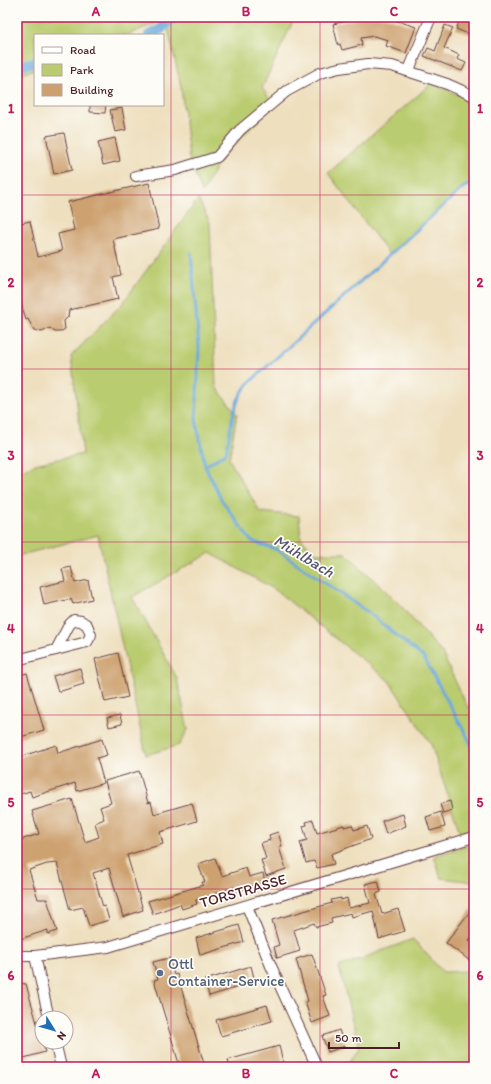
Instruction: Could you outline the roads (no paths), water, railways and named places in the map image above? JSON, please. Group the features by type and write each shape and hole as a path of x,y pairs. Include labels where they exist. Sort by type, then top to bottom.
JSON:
{"street":[{"path":"409,70 431,17"},
{"path":"136,176 175,170 187,165 217,157 240,130 281,96 320,73 339,68 368,64 392,66 409,70 474,96"},
{"path":"17,660 56,650"},
{"name":"TORSTRASSE","path":"17,956 35,956 108,947 474,837"},
{"path":"247,906 271,966 317,1067"},
{"path":"35,956 47,1010"},
{"path":"57,1050 61,1067"}],"waterway":[{"path":"151,34 161,29 174,17"},
{"path":"17,66 34,62"},
{"path":"205,466 226,453 233,416 239,398 249,383 464,187 474,184"},
{"name":"Mühlbach","path":"191,253 199,347 196,420 205,466 221,499 251,541 276,549 369,613 424,658 474,749"}],"place":[{"name":"Ottl Container-Service","path":"160,973"}]}
